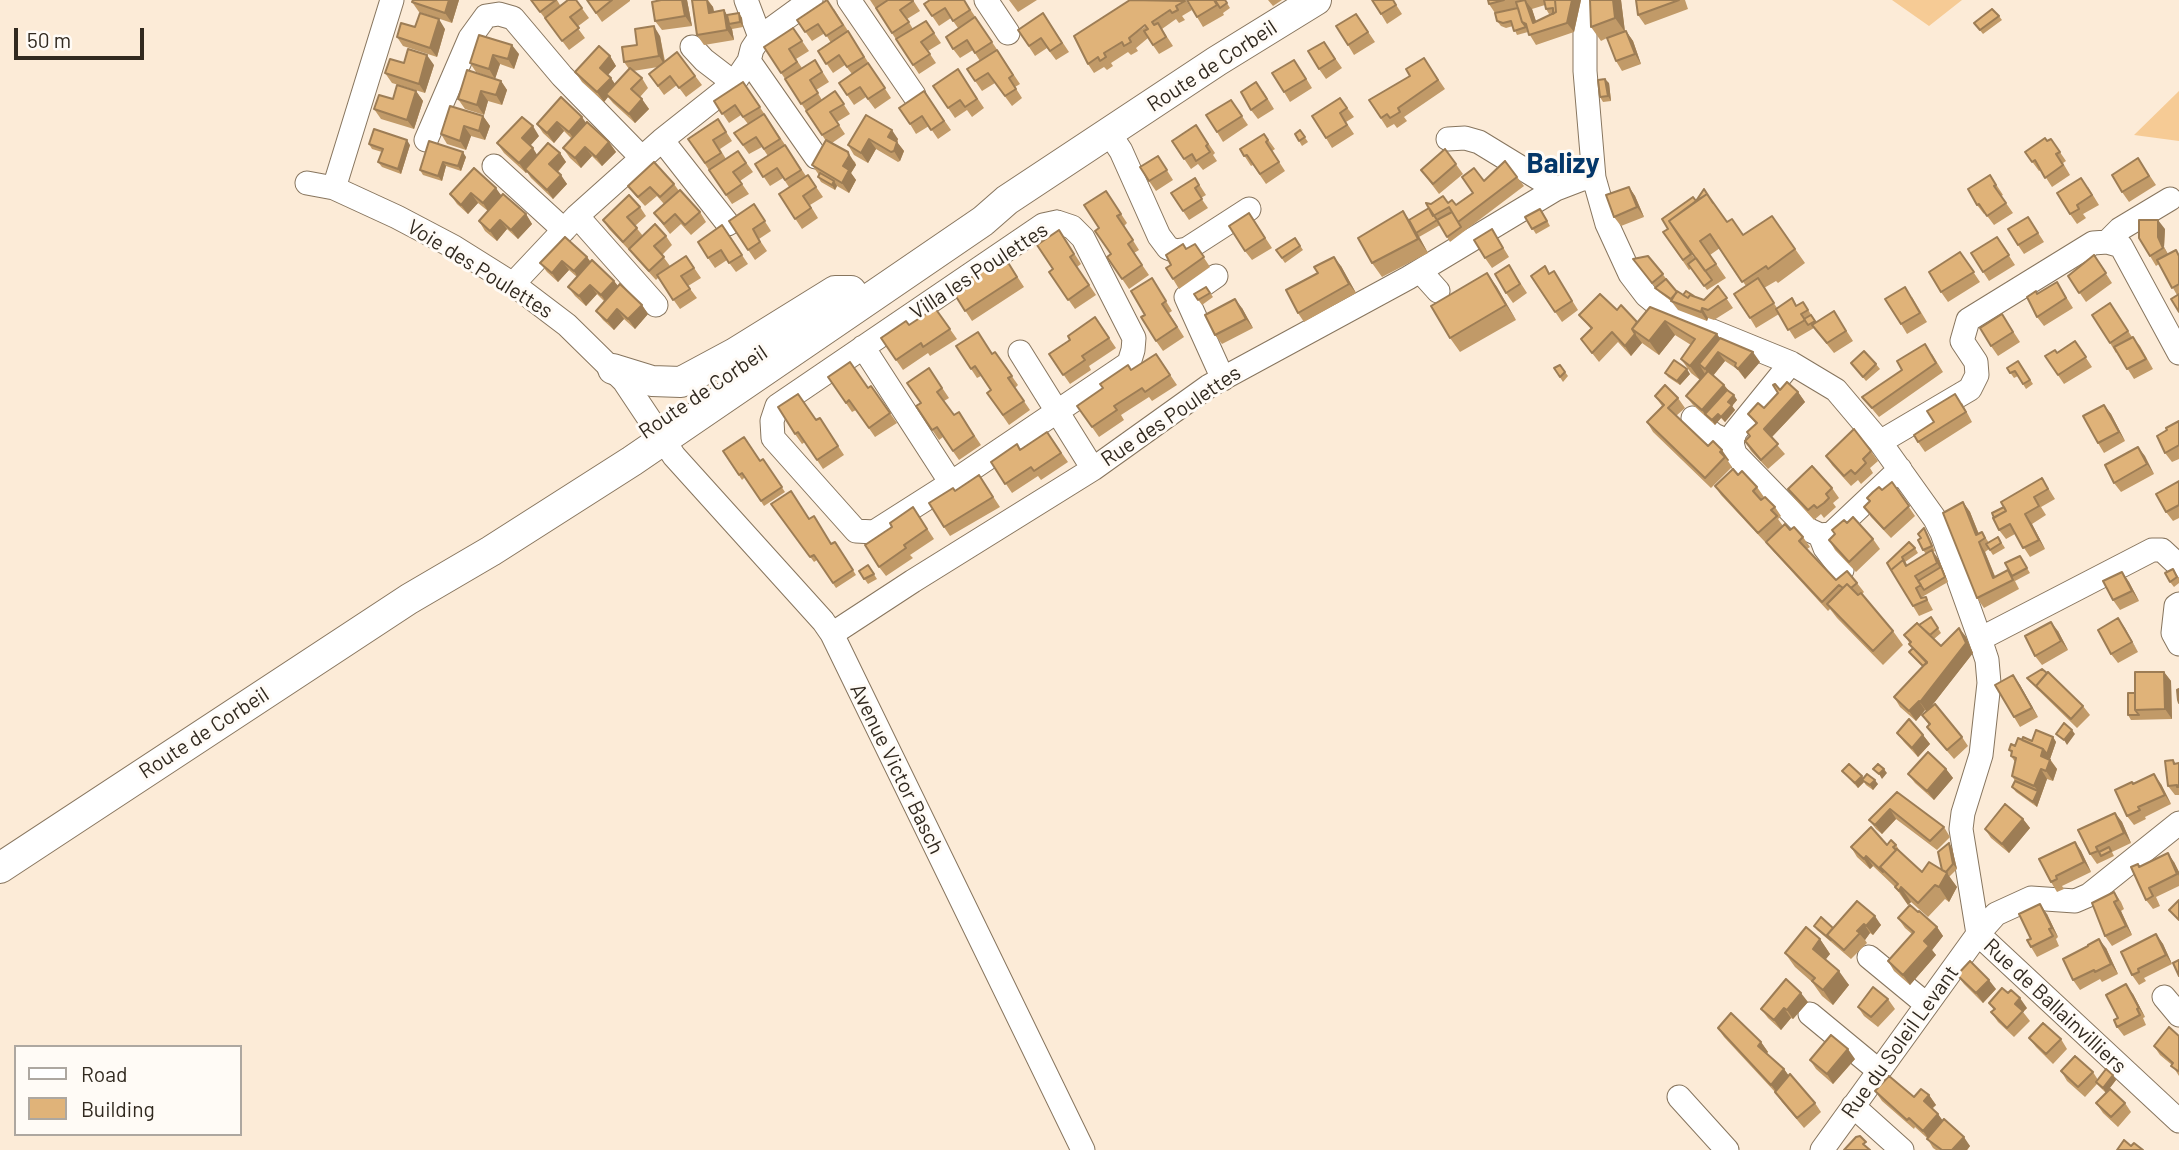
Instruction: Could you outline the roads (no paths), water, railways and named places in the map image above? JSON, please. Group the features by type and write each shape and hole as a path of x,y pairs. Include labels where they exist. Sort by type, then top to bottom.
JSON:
{"main road":[{"name":"Route de Corbeil","path":"658,432 983,221 1007,200 1217,61 1316,0"},
{"name":"Route de Corbeil","path":"0,868 409,599 491,551 632,461 658,432 689,405 851,291 978,212 1007,200"},
{"path":"613,369 652,381 681,382 735,353 835,291 851,291"}],"street":[{"path":"334,188 393,0"},
{"path":"746,0 760,37"},
{"path":"513,284 570,223 662,140 734,83 749,61 760,37 811,0"},
{"path":"849,0 914,95"},
{"path":"986,0 1008,33"},
{"name":"Rue de Ballainvilliers","path":"1589,0 1585,30 1585,71 1594,178 1607,224 1630,274 1646,295 1682,321 1791,363 1836,390 1880,442 1942,533 1987,660 1988,707 1981,755 1963,813 1961,829 1978,934 2179,1121"},
{"path":"426,140 470,38 486,16 499,15 513,18 562,76 642,158"},
{"path":"692,47 734,83"},
{"path":"749,61 816,157"},
{"path":"1109,132 1121,151 1159,236 1168,248 1176,251 1187,249 1249,209"},
{"path":"1448,139 1465,138 1479,142 1556,189"},
{"path":"662,140 727,224"},
{"path":"494,166 570,223 656,305"},
{"name":"Rue des Poulettes","path":"832,634 1093,469 1223,379 1420,271 1556,189 1594,178"},
{"name":"Voie des Poulettes","path":"307,183 334,188 397,217 454,247 513,284 567,325 613,369 658,432"},
{"path":"2107,242 2120,229 2170,199"},
{"name":"Villa les Poulettes","path":"1057,222 1072,227 1083,238 1134,338 1129,363 874,532 856,531 774,438 772,421 777,406 863,347 1043,225 1057,222"},
{"path":"1880,442 1970,389 1977,375 1976,362 1962,341 1968,320 2093,243 2107,242 2120,246 2179,353"},
{"path":"1420,271 1438,291"},
{"path":"1216,276 1186,297 1223,379"},
{"path":"863,347 951,483"},
{"path":"1020,352 1093,469"},
{"path":"1791,363 1735,432 1731,443 1735,454 1810,530 1820,535 1831,534 1900,469"},
{"path":"1693,418 1714,435 1731,443"},
{"name":"Avenue Victor Basch","path":"658,432 674,456 832,634 1083,1150"},
{"path":"1820,535 1825,548 1842,570"},
{"path":"1980,639 2152,550 2162,550 2179,566"},
{"path":"2179,604 2176,606 2173,633 2179,644"},
{"name":"Rue du Soleil Levant","path":"1822,1150 1926,1004 1996,914 2031,898 2075,901 2089,895 2178,826"},
{"path":"1869,957 1926,1004"},
{"path":"2164,997 2179,1015"},
{"path":"1810,1014 1879,1071"},
{"path":"1679,1097 1727,1150"},
{"path":"1853,1106 1902,1150"}],"district":[{"name":"Balizy","path":"1563,164"}]}
